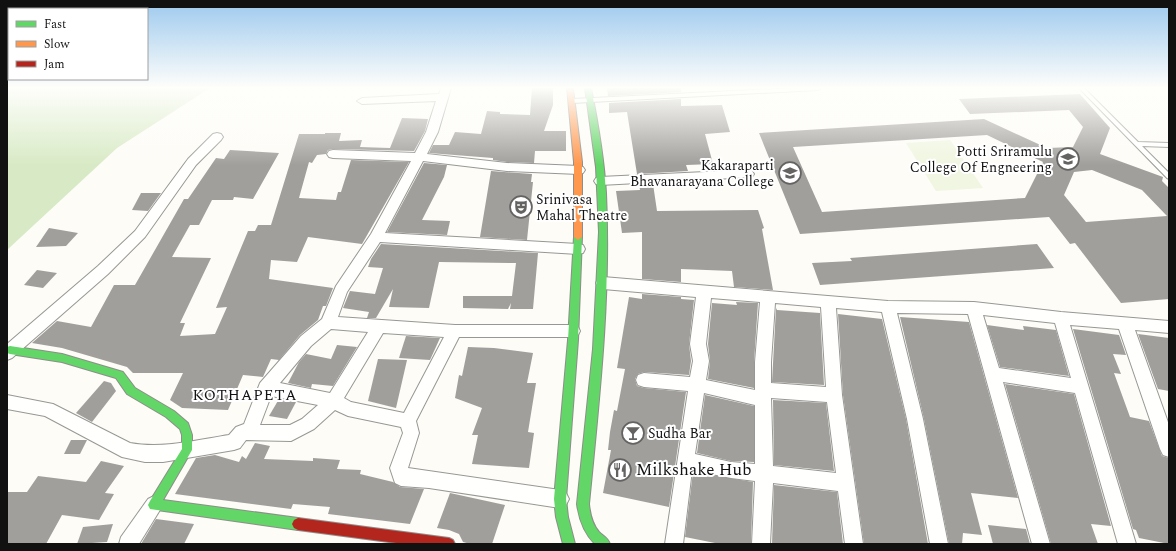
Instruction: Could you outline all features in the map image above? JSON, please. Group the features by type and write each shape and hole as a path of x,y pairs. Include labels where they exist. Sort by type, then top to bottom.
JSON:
{"street":[{"path":"7,402 47,409 128,451 145,454 163,454 234,442 242,432 250,430 266,388 306,341 328,323 341,290 376,237 432,132 437,114"},
{"path":"569,544 562,517 560,499 578,248 579,170 573,114"},
{"path":"594,114 604,245 603,283 583,504 585,520 591,532 604,544"},
{"path":"8,352 104,270 140,234 192,162 217,137"},
{"path":"332,154 419,157 507,167 579,170"},
{"path":"600,181 748,174"},
{"path":"376,237 578,248"},
{"path":"603,283 888,307 974,308 1061,318 1169,327"},
{"path":"674,544 685,460 701,361 698,344 704,292"},
{"path":"761,544 764,473 763,362 768,297"},
{"path":"828,301 834,395 838,412 854,544"},
{"path":"888,307 915,419 939,544"},
{"path":"974,308 994,374 1041,544"},
{"path":"1061,318 1127,544"},
{"path":"328,323 455,331 573,332"},
{"path":"1125,324 1169,449"},
{"path":"242,432 291,433 308,424 334,402 378,327"},
{"path":"455,331 408,421 411,433 399,468 401,477 428,479 560,499"},
{"path":"8,352 62,358 119,375 131,391 170,414 184,426 187,435 187,450 154,505 128,544"},
{"path":"994,374 1081,387"},
{"path":"644,380 697,385 763,395 834,395"},
{"path":"266,388 334,402 348,409 408,421"},
{"path":"685,460 731,470 846,483"},
{"path":"154,505 449,544"}],"lane":[{"path":"1106,114 1169,178"},
{"path":"1136,144 1169,145"}],"green space":[{"path":"7,114 170,114 117,148 7,250"},
{"path":"950,140 983,188 936,191 906,143"}],"building":[{"path":"486,114 530,115 530,114 550,114 544,131 566,131 566,151 535,151 534,163 507,162 493,160 493,158 429,153 433,145 449,145 455,132 481,134"},
{"path":"627,114 725,114 730,132 705,134 713,164 686,165 688,171 637,174"},
{"path":"1072,114 1097,114 1110,128 1100,154 1163,177 1162,181 1169,188 1169,299 1121,303 1075,243 1070,244 1049,217 800,234 759,133 984,119 1047,148 1073,147 1083,127","holes":["987,135 1043,162 1025,198 822,212 793,147","1092,170 1142,190 1167,216 1086,222 1064,195 1074,172"]},
{"path":"402,118 428,119 425,131 414,151 333,149 328,150 326,154 317,155 312,163 309,162 299,198 336,200 338,192 341,192 351,160 409,162 362,244 308,237 297,262 271,260 269,279 333,288 326,306 323,306 318,320 300,335 279,360 271,359 263,377 243,375 228,410 182,408 170,400 183,373 133,373 127,367 62,348 32,343 57,321 91,327 114,285 135,285 184,199 188,199 216,158 224,159 230,150 279,153 253,199 234,197 233,200 212,200 199,225 190,225 172,257 211,258 180,323 185,323 180,336 215,334 227,307 216,308 248,231 255,231 258,225 271,225 299,134 341,133 339,141 362,140 360,147 390,148"},
{"path":"424,163 447,165 444,177 422,220 450,221 447,235 387,232"},
{"path":"491,171 532,174 531,182 533,182 527,240 480,237"},
{"path":"639,184 653,184 657,211 758,210 764,228 762,229 773,290 734,287 732,271 681,269 681,282 642,279 642,232 622,233 616,191 640,190"},
{"path":"141,193 161,193 148,211 132,210"},
{"path":"49,228 78,233 66,246 36,247"},
{"path":"381,244 538,253 533,309 510,309 511,303 508,309 463,308 463,296 512,296 516,263 439,262 429,308 389,307 393,289 376,318 367,318 369,312 343,308 350,291 375,294 383,268 368,267 371,259"},
{"path":"1037,244 1054,268 820,285 812,263 852,261 850,258"},
{"path":"37,270 57,273 43,288 24,285"},
{"path":"642,294 681,297 681,299 694,300 689,344 691,361 689,375 644,372 638,374 635,379 637,386 644,388 686,392 669,507 603,493 611,450 608,450 610,432 614,410 617,411 625,369 617,368 629,297 642,299"},
{"path":"736,302 758,303 754,362 754,388 708,379 710,361 708,344 712,303 737,305"},
{"path":"776,308 777,310 820,313 824,385 772,382"},
{"path":"838,314 882,319 906,419 928,544 864,544 843,395"},
{"path":"900,317 969,322 1018,498 971,493 982,535 963,533 962,544 949,544 924,419"},
{"path":"987,325 1024,330 1023,326 1056,330 1069,376 1000,367"},
{"path":"1073,329 1119,335 1126,355 1113,354 1121,374 1114,373 1130,417 1149,421 1162,456 1169,458 1169,544 1139,538 1136,530 1133,529"},
{"path":"1138,334 1169,338 1169,391 1158,389"},
{"path":"406,336 440,338 430,360 399,358"},
{"path":"337,345 357,347 333,386 312,384 311,388 288,383 299,362 306,354 331,359"},
{"path":"468,347 494,348 533,353 527,383 536,383 528,432 534,433 529,468 472,464 478,435 472,435 482,408 455,398 459,375 462,376"},
{"path":"378,359 407,360 396,408 368,401"},
{"path":"104,381 111,383 116,391 92,422 76,413"},
{"path":"1005,384 1074,394 1111,526 1091,524 1098,544 1051,544"},
{"path":"705,395 754,406 754,462 731,461 697,453"},
{"path":"279,399 296,402 287,419 269,416"},
{"path":"773,400 826,403 834,471 774,465"},
{"path":"71,440 87,440 80,454 64,454"},
{"path":"255,443 270,446 264,459 313,461 313,458 340,460 337,469 361,470 360,474 393,482 400,487 424,489 410,524 328,514 330,507 293,504 291,509 175,494 196,458 215,455 239,462 242,456 246,459"},
{"path":"101,461 124,466 105,493 114,494 99,520 62,515 46,544 7,544 7,492 27,492 38,476 86,482"},
{"path":"693,472 753,482 751,544 720,544 685,537"},
{"path":"774,485 837,492 843,544 772,544"},
{"path":"450,493 505,505 492,544 470,544 463,542 459,534 449,530 437,528"},
{"path":"156,519 194,524 184,544 141,544"},
{"path":"113,524 107,542 77,544 83,527"},
{"path":"988,525 1026,529 1030,544 993,544"}],"traffic: fast":[{"path":"593,114 600,167 603,232 601,310 583,504 589,527 595,536 604,544"},
{"path":"569,544 562,517 560,499 573,340 578,237"},
{"path":"10,350 62,358 119,375 131,391 170,414 184,426 187,435 187,450 154,505 298,524"}],"traffic: slow":[{"path":"573,114 578,162 578,237"}],"traffic: jam":[{"path":"298,524 449,544"}],"place":[{"name":"Potti Sriramulu College Of Engneering","path":"1068,159"},
{"name":"Kakaraparti Bhavanarayana College","path":"790,173"},
{"name":"Srinivasa Mahal Theatre","path":"521,207"},
{"name":"Sudha Bar","path":"633,433"},
{"name":"Milkshake Hub","path":"620,470"}],"district":[{"name":"KOTHAPETA","path":"245,395"}]}
